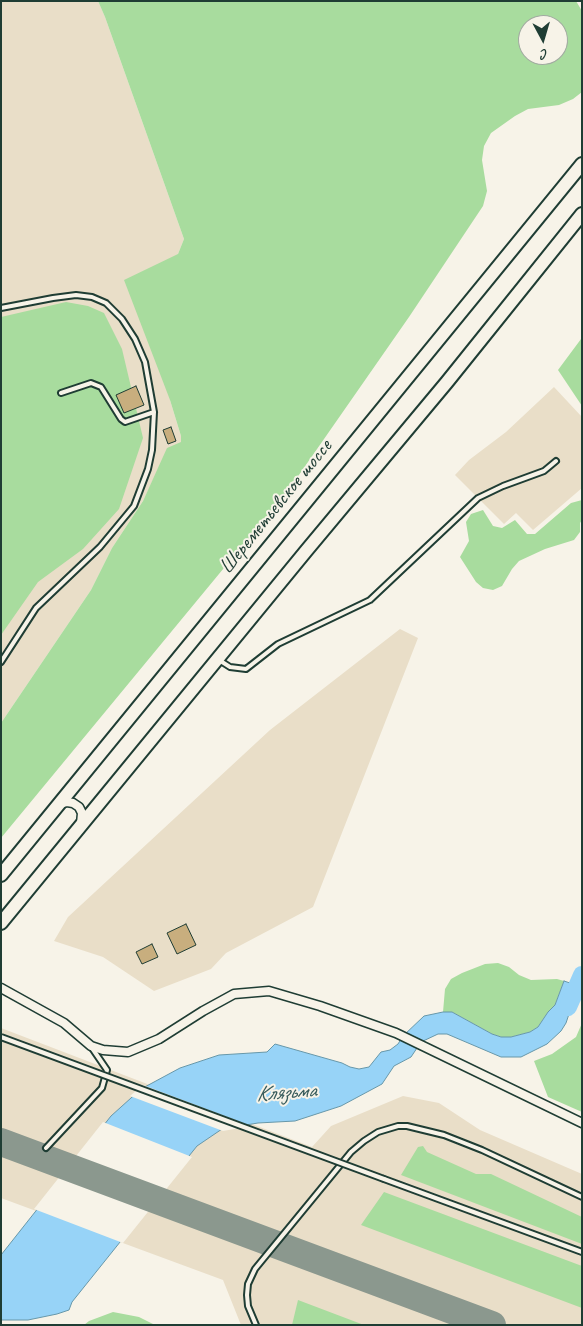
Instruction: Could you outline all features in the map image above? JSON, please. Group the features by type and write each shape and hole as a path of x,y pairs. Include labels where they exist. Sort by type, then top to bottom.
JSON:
{"main road":[{"name":"Шереметьевское шоссе","path":"1,875 582,164"},
{"path":"1,923 447,382 582,214"}],"street":[{"path":"56,808 60,804 67,802 79,807 83,819 80,826"},
{"path":"1,988 64,1022 91,1046 102,1050 128,1052 159,1039 234,994 269,991 320,1006 396,1033 582,1123"}],"lane":[{"path":"1,308 76,295 92,297 106,303 122,319 135,339 145,362 154,412 152,450 148,469 134,506 100,547 36,608 1,662"},
{"path":"61,393 91,383 101,387 121,419 125,422 154,412"},
{"path":"218,659 230,667 246,669 278,644 370,600 478,498 503,486 544,471 556,461"},
{"path":"1,1037 582,1252"},
{"path":"46,1148 102,1088 107,1070 91,1046"},
{"path":"256,1325 248,1306 248,1284 255,1269 351,1152 364,1141 383,1130 407,1126 444,1135 482,1150 582,1197"}],"shaded area":[{"path":"1,1 98,1 184,239 178,254 170,400 181,436 181,443 153,480 143,501 112,548 91,590 1,723"},
{"path":"554,387 582,417 582,488 533,530 516,513 504,524 455,475 469,460 506,432"},
{"path":"400,629 418,638 313,907 226,953 211,969 154,991 103,957 54,941 68,917 270,730"},
{"path":"1,1028 312,1147 331,1126 403,1096 439,1103 480,1130 582,1174 582,1325 241,1325 223,1280 1,1198"}],"green space":[{"path":"98,1 576,1 582,11 582,92 573,99 559,105 528,109 491,133 484,146 482,160 487,191 483,206 409,317 262,528 233,557 1,838 1,723 91,590 112,548 143,501 167,448 181,442 181,436 170,400 124,280 178,254 184,239"},
{"path":"66,302 88,306 104,313 122,349 143,438 119,509 83,549 38,582 1,635 1,317"},
{"path":"582,339 582,406 558,370"},
{"path":"582,500 580,532 574,540 545,549 519,561 502,586 493,590 483,588 476,582 460,557 469,541 466,522 471,514 483,510 493,526 502,528 515,520 527,534 535,534 571,503"},
{"path":"498,963 531,980 557,979 564,981 555,1005 538,1027 530,1032 511,1037 501,1037 452,1012 443,1012 445,989 451,979 485,964"},
{"path":"582,1023 582,1112 548,1097 534,1061 552,1054 576,1037"},
{"path":"423,1146 427,1152 476,1174 491,1174 582,1217 582,1244 401,1175 418,1147"},
{"path":"384,1192 582,1266 582,1308 361,1225"},
{"path":"298,1300 364,1325 292,1325"},
{"path":"113,1312 139,1317 155,1325 84,1325 89,1321"}],"water":[{"path":"564,981 582,987 578,998 572,1005 566,1023 561,1031 547,1044 521,1057 501,1057 447,1034 438,1034 421,1042 411,1057 394,1066 382,1084 341,1106 295,1121 258,1123 222,1129 197,1146 72,1302 69,1310 28,1320 1,1320 1,1255 111,1116 141,1089 180,1068 219,1055 267,1052 275,1044 350,1067 359,1069 369,1067 381,1052 390,1050 398,1044 403,1036 424,1016 443,1012 452,1012 492,1034 501,1037 511,1037 530,1032 538,1027 555,1005"}],"pier":[{"path":"143,1085 251,1126 223,1131 130,1096"},
{"path":"103,1122 192,1157 123,1243 34,1209"}],"building":[{"path":"136,386 144,405 124,413 116,395"},
{"path":"171,427 176,441 168,444 163,430"},
{"path":"186,924 196,945 177,954 167,933"},
{"path":"152,944 158,957 142,964 136,952"}],"waterway":[{"name":"Клязьма","path":"568,1007 582,975"}],"taxiway":[{"path":"1,1142 492,1325"}]}
